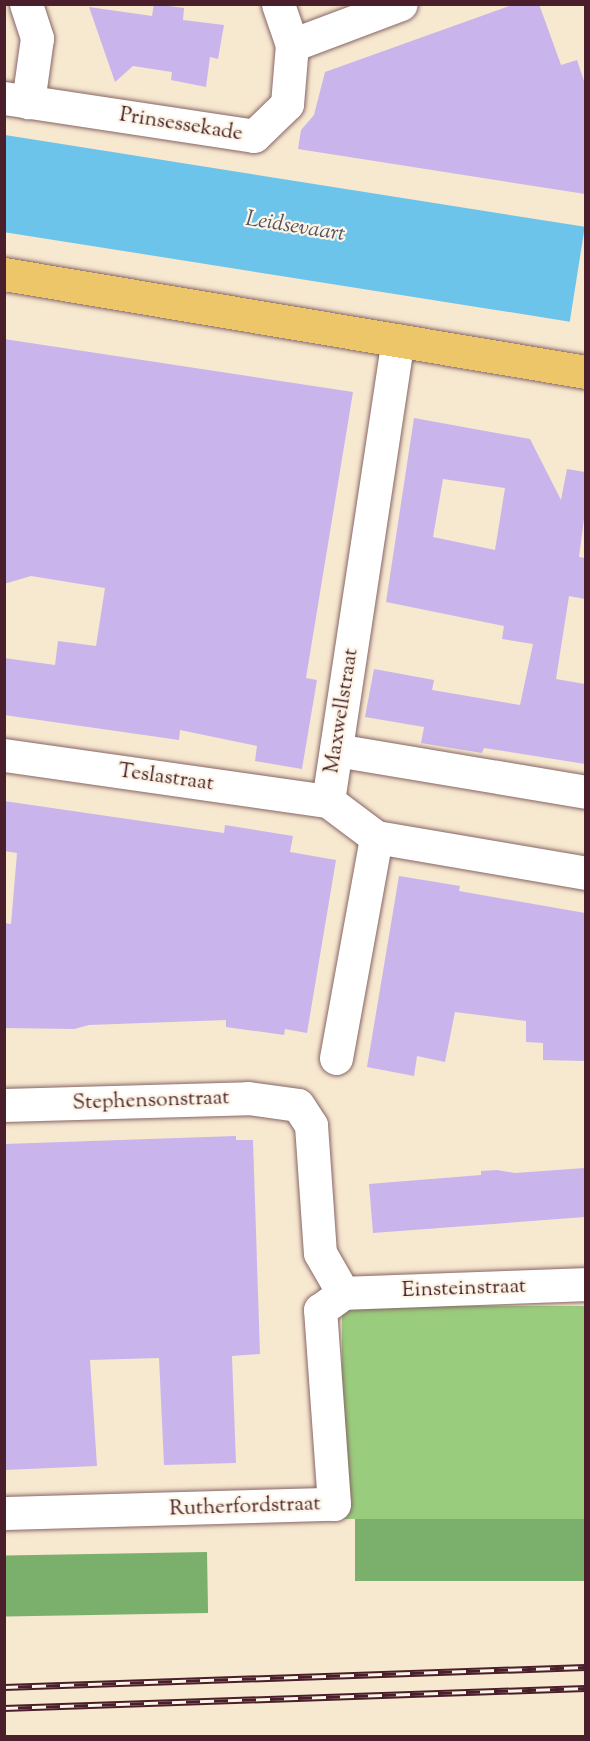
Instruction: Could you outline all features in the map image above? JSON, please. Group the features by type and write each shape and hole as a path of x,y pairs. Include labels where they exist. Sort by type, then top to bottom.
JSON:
{"main road":[{"path":"4,274 585,372"}],"street":[{"path":"16,100 37,38 26,4"},
{"path":"278,4 292,45 401,4"},
{"name":"Prinsessekade","path":"16,100 254,136 287,105 292,45"},
{"name":"Maxwellstraat","path":"376,837 328,801 398,340"},
{"path":"336,750 585,792"},
{"name":"Teslastraat","path":"4,755 328,801"},
{"path":"336,1058 376,837 585,873"},
{"name":"Stephensonstraat","path":"4,1105 248,1098 298,1105 311,1125 320,1252 343,1293"},
{"name":"Einsteinstraat","path":"343,1293 585,1284"},
{"name":"Rutherfordstraat","path":"4,1512 334,1504 320,1310 343,1293"}],"green space":[{"path":"342,1306 585,1306 585,1519 342,1519"},
{"path":"355,1519 585,1519 585,1581 355,1581"},
{"path":"207,1552 208,1613 6,1617 5,1556"}],"water":[{"name":"Leidsevaart","path":"5,135 585,227 570,322 4,232"}],"building":[{"path":"154,4 184,8 183,20 224,25 218,59 210,57 206,87 171,80 172,72 133,66 115,82 89,7 152,16"},
{"path":"515,4 539,4 561,65 577,60 585,84 585,194 298,149 301,130 314,115 325,72"},
{"path":"4,339 353,392 306,678 317,680 302,769 255,761 257,746 180,730 179,740 4,715 4,658 55,665 58,641 96,646 105,588 31,576 4,584"},
{"path":"414,418 530,439 561,500 567,469 585,472 585,511 579,557 585,558 585,599 569,596 556,679 585,684 585,764 484,748 482,753 421,743 424,727 365,717 374,669 434,680 432,690 520,705 533,644 502,639 504,626 386,602","holes":["443,479 505,488 495,550 433,537"]},
{"path":"4,801 224,833 225,825 293,836 290,852 336,860 307,1033 285,1029 284,1035 226,1027 226,1020 89,1025 74,1029 4,1028 4,923 11,924 17,853 4,851"},
{"path":"399,876 460,886 459,891 585,913 585,1061 543,1060 543,1043 526,1042 526,1021 455,1012 445,1062 417,1056 414,1076 367,1067"},
{"path":"236,1136 236,1140 253,1140 260,1354 232,1356 236,1463 164,1465 159,1358 90,1360 97,1466 4,1470 4,1144"},
{"path":"585,1168 585,1217 373,1233 369,1184 481,1175 481,1171 497,1170 515,1173"}],"railway":[{"path":"4,1687 586,1667"},
{"path":"4,1708 586,1688"}]}
